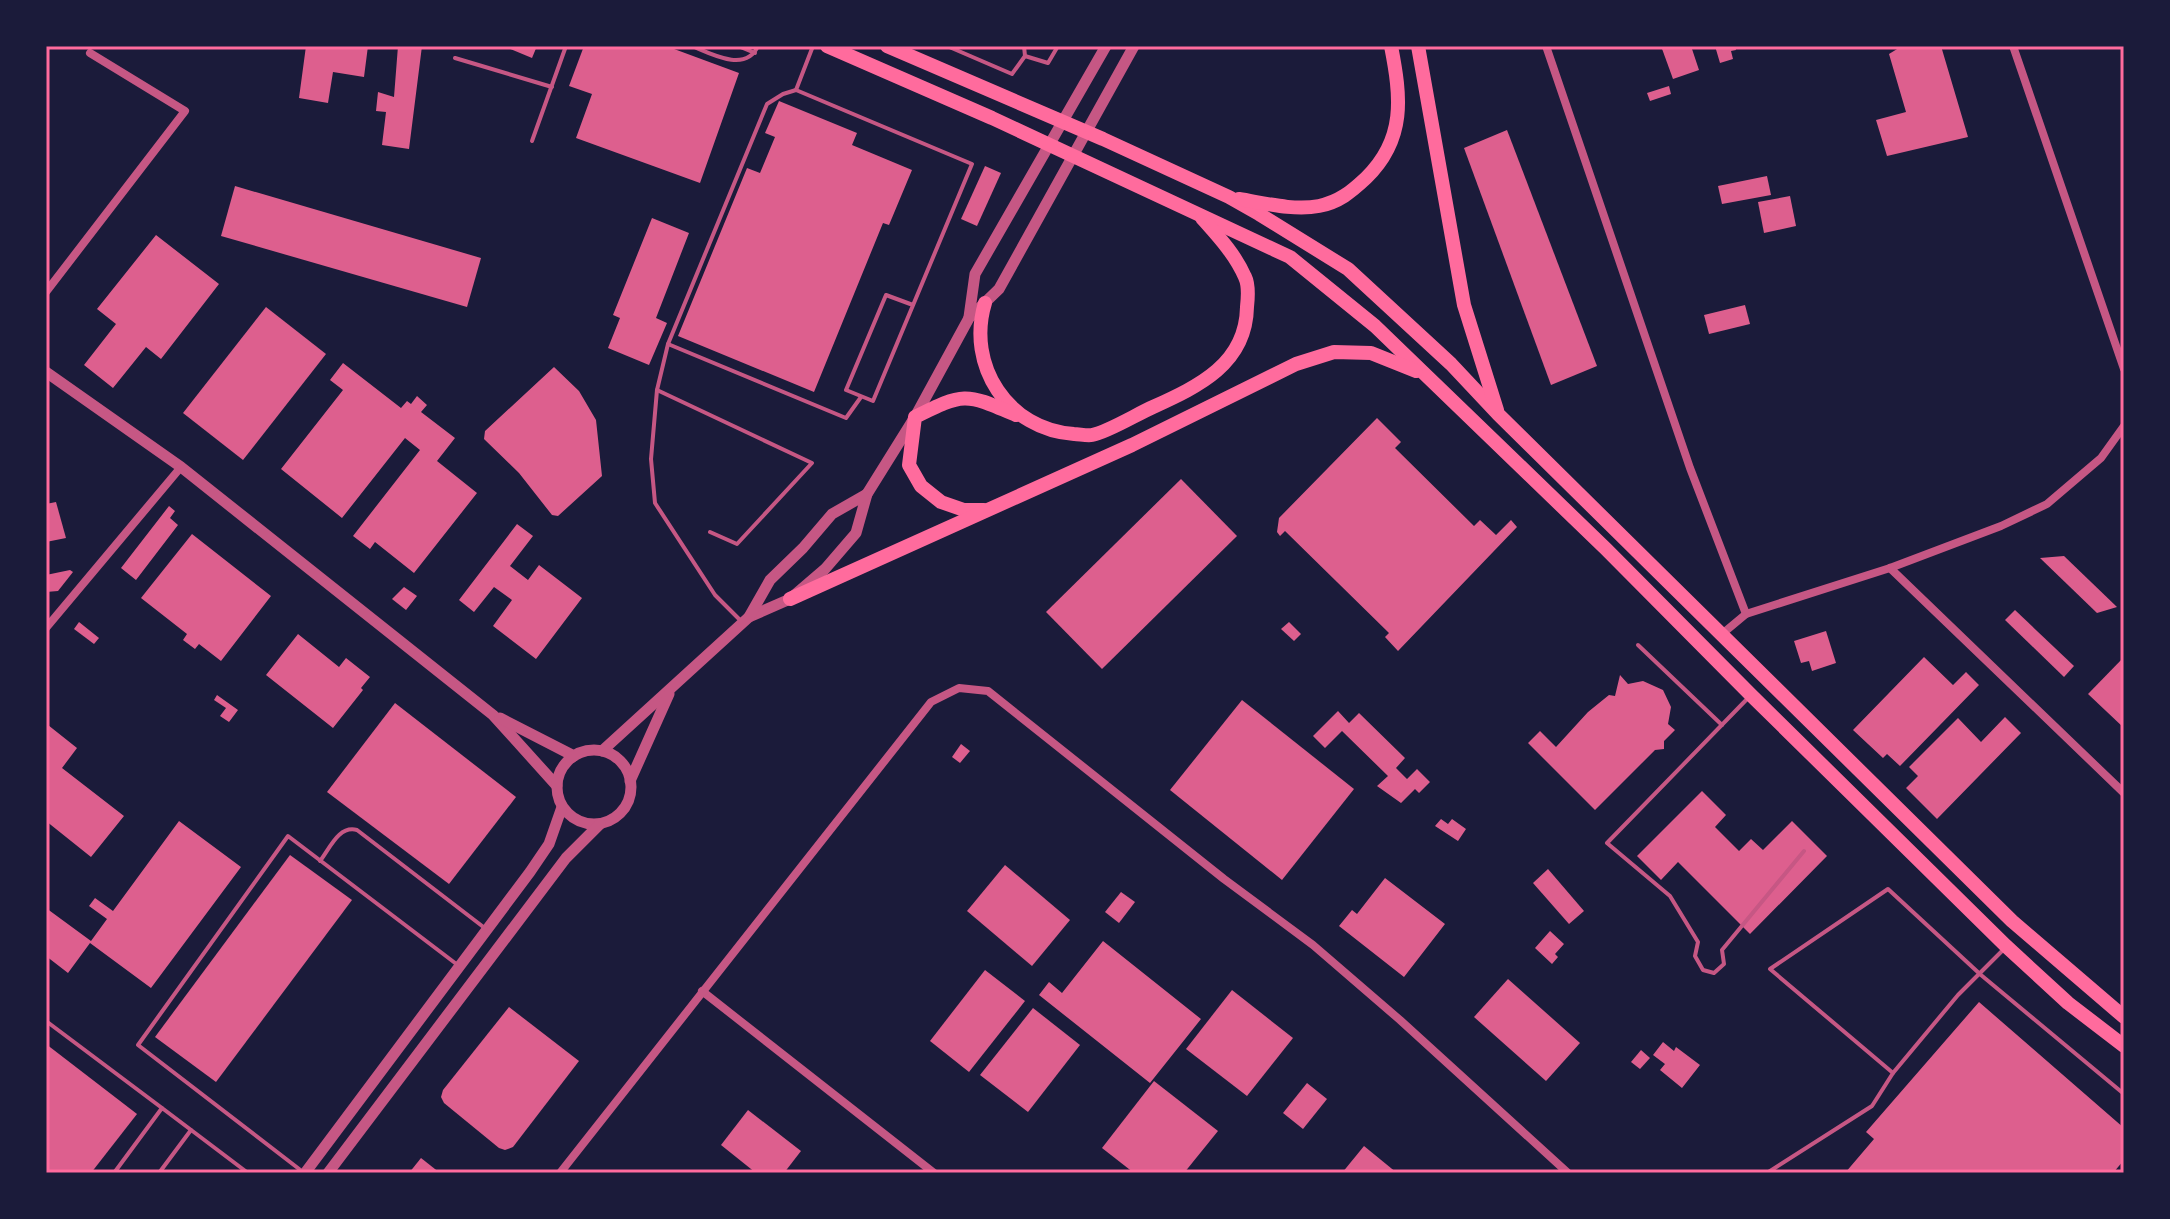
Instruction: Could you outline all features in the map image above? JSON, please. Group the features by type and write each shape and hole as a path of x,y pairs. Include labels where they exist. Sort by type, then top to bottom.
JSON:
{"main road":[{"path":"827,46 992,118 1290,257 1375,326 1436,384 2006,946 2068,1003 2124,1046"},
{"path":"887,46 1229,197 1348,269 1451,364 2012,921 2124,1017"},
{"path":"1229,197 1280,206 1317,207 1347,197 1378,167 1396,131 1400,91 1391,46"},
{"path":"1418,46 1464,305 1498,414"},
{"path":"988,511 964,510 941,502 921,486 909,465 915,417 953,398 978,399 1055,433 1092,435 1183,393 1216,373 1241,343 1247,311 1247,280 1228,247 1196,212"},
{"path":"985,303 980,317 982,357 996,391 1023,419"},
{"path":"790,599 1132,445 1296,364 1334,352 1371,353 1407,366 1436,384"}],"street":[{"path":"969,318 975,274 1106,46"},
{"path":"746,620 790,599 825,569 856,533 867,494 915,417 969,318 999,289 1134,46"},
{"path":"1546,46 1690,468 1746,614"},
{"path":"2013,46 2124,369"},
{"path":"46,292 185,111 90,53"},
{"path":"46,372 181,467 493,715 557,786 562,807 549,844 461,967 305,1173"},
{"path":"1722,634 1746,614 1890,568 2001,526 2047,504 2101,458 2124,426"},
{"path":"46,628 181,467"},
{"path":"602,751 746,620 770,580 832,514 867,494"},
{"path":"1890,568 2124,793"},
{"path":"560,1173 931,702 959,688 988,691 1224,879 1313,945 1568,1173"},
{"path":"328,1173 566,858 600,824 614,819 624,809 630,796 630,781 670,691"},
{"path":"493,715 574,756"},
{"path":"557,786 562,769 574,756 588,751 602,751 618,759 630,781"},
{"path":"562,807 579,821 600,824"},
{"path":"702,991 934,1173"}],"lane":[{"path":"532,141 566,46"},
{"path":"692,46 723,59 743,60 755,53 758,46"},
{"path":"738,46 755,53"},
{"path":"796,90 813,46"},
{"path":"947,46 1012,74 1025,56 1024,46"},
{"path":"1025,56 1048,63 1058,46"},
{"path":"455,58 552,87"},
{"path":"746,620 715,595 655,503 651,459 657,390 668,344 767,104 796,90 972,164 873,401 846,390 886,295 913,305"},
{"path":"668,344 846,418 861,396"},
{"path":"657,390 812,463 737,544 710,532"},
{"path":"1638,645 1722,725"},
{"path":"1751,695 1607,843 1670,896 1698,942 1695,956 1703,970 1714,973 1724,964 1722,950 1804,851"},
{"path":"320,861 343,830 357,830 488,930"},
{"path":"305,1173 138,1045 288,836 461,967"},
{"path":"1893,1073 1770,969 1888,889 1981,975 2124,1094"},
{"path":"1767,1173 1872,1106 1893,1073 1958,995 1981,975 2006,946"},
{"path":"46,1021 248,1173"},
{"path":"114,1173 162,1108"},
{"path":"159,1173 191,1130"}],"building":[{"path":"306,46 368,46 364,77 333,72 328,103 299,98"},
{"path":"398,46 422,46 409,149 382,145 386,112 376,111 378,92 394,97"},
{"path":"503,46 537,46 532,58"},
{"path":"584,46 666,46 739,73 700,183 576,138 592,94 569,86"},
{"path":"1661,46 1691,46 1699,70 1673,79"},
{"path":"1715,46 1735,46 1736,50 1731,51 1733,59 1720,63"},
{"path":"1902,46 1941,46 1968,137 1887,156 1876,120 1906,112 1889,54"},
{"path":"1669,86 1671,94 1650,101 1647,93"},
{"path":"779,101 857,133 852,145 912,170 889,225 883,223 814,392 678,336 747,168 760,173 775,137 765,133"},
{"path":"1507,130 1597,366 1551,385 1464,148"},
{"path":"985,166 1001,173 977,226 961,219"},
{"path":"1767,176 1771,195 1722,204 1718,186"},
{"path":"235,186 481,258 467,307 221,236"},
{"path":"1790,196 1796,226 1764,233 1758,202"},
{"path":"652,218 689,233 656,318 667,323 649,365 608,348 620,318 613,315"},
{"path":"156,235 219,284 161,359 146,347 113,388 84,365 116,324 97,309"},
{"path":"1745,305 1750,324 1709,334 1704,315"},
{"path":"266,307 326,354 243,460 183,413"},
{"path":"343,363 401,408 407,401 411,404 417,396 427,405 421,412 455,438 437,461 477,493 414,573 375,542 370,549 353,536 420,450 405,438 342,518 281,469 343,390 330,380"},
{"path":"554,367 579,391 596,420 602,476 558,516 552,515 519,473 484,439 485,431"},
{"path":"1377,418 1401,442 1395,448 1474,526 1480,520 1496,535 1511,520 1517,527 1398,651 1385,637 1389,633 1285,531 1280,536 1277,532 1279,518"},
{"path":"1181,479 1237,536 1102,669 1046,612"},
{"path":"56,502 66,538 46,542 46,504"},
{"path":"169,506 175,511 170,518 178,525 136,580 121,568"},
{"path":"517,524 533,536 510,566 528,580 539,565 582,598 536,659 493,626 512,600 494,587 474,612 459,600"},
{"path":"192,534 271,596 221,661 199,644 195,649 183,640 187,634 141,598"},
{"path":"2064,556 2117,607 2097,613 2040,558"},
{"path":"73,572 58,591 46,592 46,575"},
{"path":"404,587 417,596 406,610 392,599"},
{"path":"2015,610 2074,666 2064,677 2005,620"},
{"path":"79,622 99,638 94,644 74,629"},
{"path":"1289,622 1301,634 1294,641 1281,629"},
{"path":"1826,631 1836,663 1812,671 1809,661 1801,663 1794,641"},
{"path":"298,634 339,667 346,658 370,677 333,728 266,675"},
{"path":"1924,657 1953,685 1966,672 1979,685 1900,766 1887,754 1883,758 1853,730"},
{"path":"2124,657 2124,728 2088,694"},
{"path":"1620,675 1628,684 1643,681 1663,690 1671,707 1668,724 1675,730 1664,741 1664,749 1655,750 1595,810 1528,743 1540,731 1556,747 1588,712 1609,695 1615,696"},
{"path":"217,695 238,710 229,722 220,716 226,708 214,700"},
{"path":"1242,700 1354,789 1282,880 1170,790"},
{"path":"395,703 516,797 449,884 327,792"},
{"path":"1338,711 1349,723 1359,713 1405,758 1396,768 1407,779 1417,769 1430,782 1419,793 1415,789 1401,803 1377,786 1388,776 1342,731 1325,748 1313,736"},
{"path":"2005,717 2021,733 1937,819 1906,788 1918,776 1909,767 1958,718 1981,742"},
{"path":"48,725 77,748 62,768 124,816 91,857 46,821"},
{"path":"961,744 970,751 960,763 952,757"},
{"path":"1702,791 1726,815 1715,827 1739,851 1751,839 1763,850 1792,821 1827,856 1750,934 1678,862 1661,880 1637,856"},
{"path":"1441,819 1448,824 1452,819 1466,829 1458,841 1435,826"},
{"path":"179,821 241,867 151,988 90,943 68,973 46,956 46,908 91,941 107,919 89,906 95,898 113,911"},
{"path":"290,855 352,900 216,1082 155,1037"},
{"path":"1005,865 1070,920 1032,966 967,911"},
{"path":"1548,869 1584,911 1569,924 1533,883"},
{"path":"1385,878 1445,924 1404,977 1339,926 1352,910 1357,914"},
{"path":"1121,892 1135,902 1119,923 1105,912"},
{"path":"1550,931 1564,944 1555,954 1558,957 1552,964 1535,948"},
{"path":"1103,941 1201,1019 1150,1083 1039,995 1049,982 1062,993"},
{"path":"985,970 1025,1001 969,1072 930,1041"},
{"path":"1508,979 1580,1043 1546,1081 1474,1017"},
{"path":"1232,990 1293,1038 1247,1096 1186,1049"},
{"path":"1979,1002 2124,1128 2124,1160 2113,1173 1845,1173 1874,1139 1866,1132"},
{"path":"509,1007 579,1061 513,1147 505,1150 444,1103 441,1097 443,1090"},
{"path":"1033,1008 1080,1045 1028,1112 980,1075"},
{"path":"1663,1042 1674,1051 1676,1047 1700,1065 1682,1088 1660,1070 1665,1064 1653,1055"},
{"path":"46,1044 137,1114 91,1173 46,1173"},
{"path":"1641,1050 1650,1058 1640,1069 1631,1062"},
{"path":"1154,1081 1218,1131 1184,1173 1134,1173 1102,1148"},
{"path":"1307,1083 1327,1099 1303,1129 1283,1113"},
{"path":"748,1110 801,1151 784,1173 756,1173 721,1145"},
{"path":"1364,1146 1397,1173 1342,1173"},
{"path":"421,1158 440,1173 409,1173"}]}
